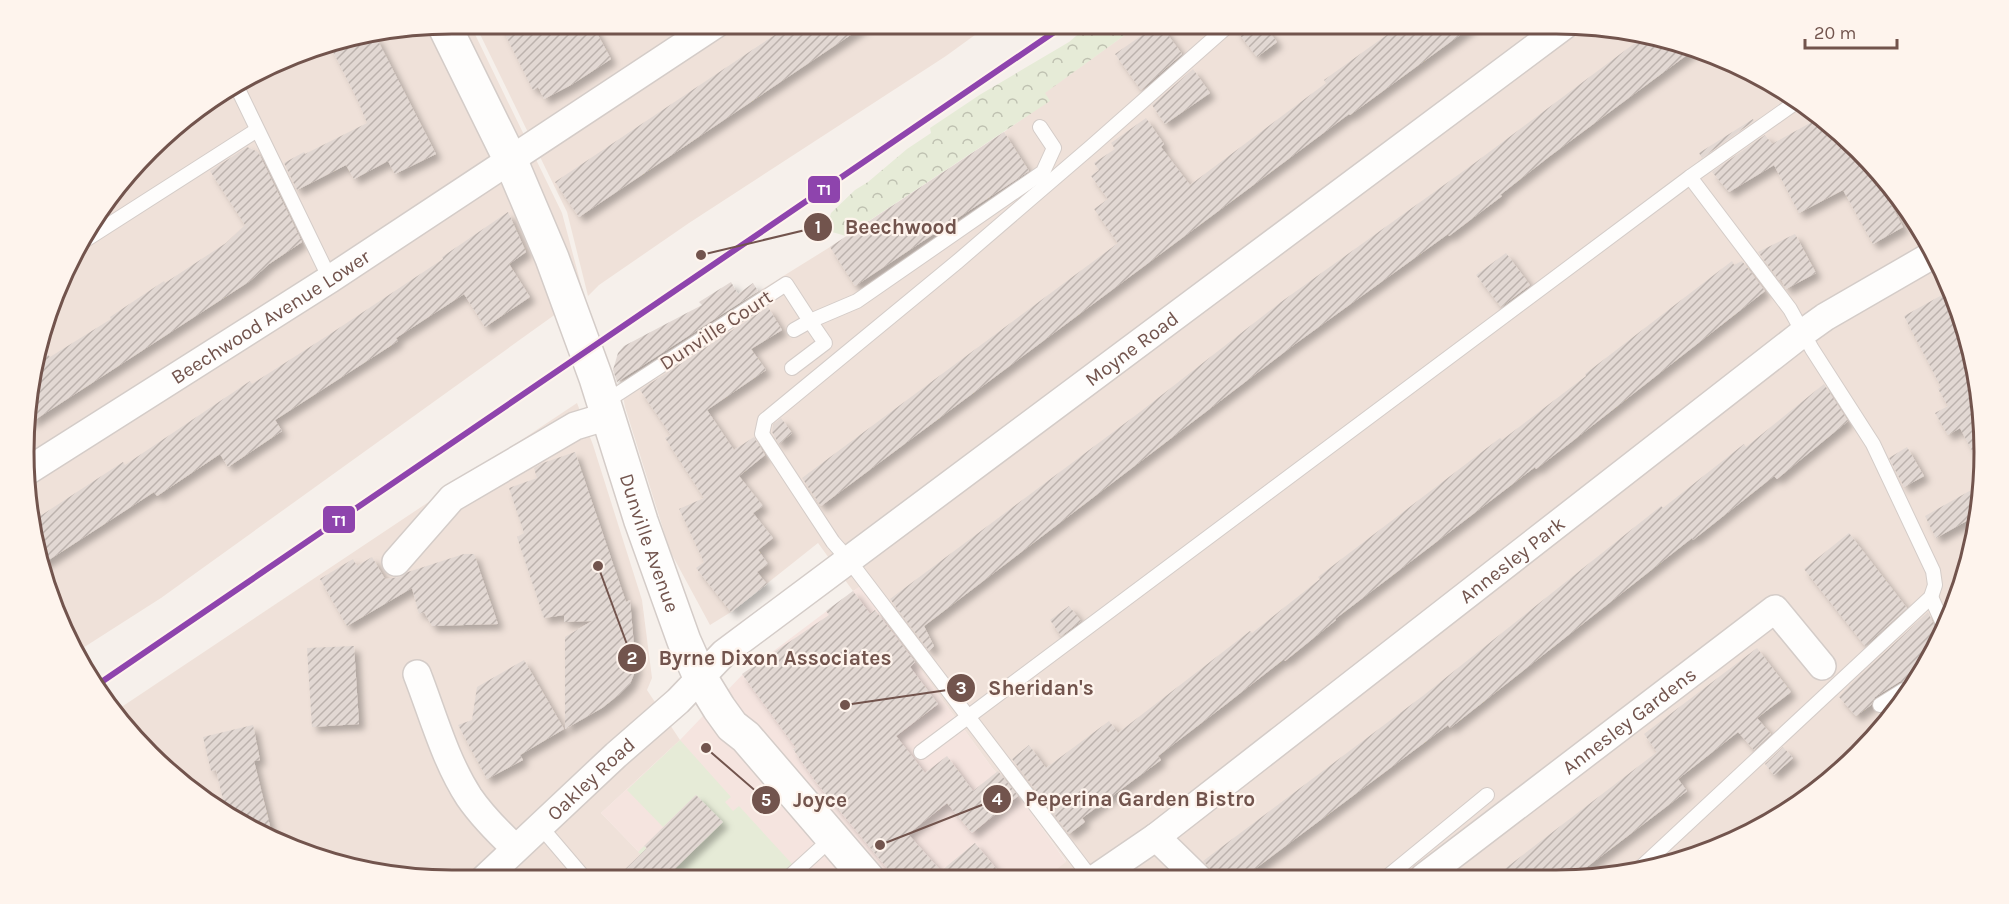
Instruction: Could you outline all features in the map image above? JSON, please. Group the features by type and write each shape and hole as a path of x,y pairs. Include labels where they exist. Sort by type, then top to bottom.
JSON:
{"street":[{"name":"Dunville Avenue","path":"448,34 510,159 552,258 606,408 673,614 700,677 732,726 746,737 860,870"},
{"name":"Beechwood Avenue Lower","path":"35,466 330,279 701,34"},
{"name":"Moyne Road","path":"700,677 724,653 848,559 1553,34"},
{"name":"Annesley Park","path":"1105,870 1156,837 1825,316 1927,258"},
{"path":"396,562 452,498 606,408"},
{"name":"Annesley Gardens","path":"1433,870 1775,609 1822,666"},
{"path":"417,674 448,756 469,796 493,827 515,848"},
{"name":"Oakley Road","path":"493,870 678,701 700,677"},
{"path":"1156,837 1190,870"}],"lane":[{"path":"1087,870 833,542 762,434 765,420 957,262 1219,34"},
{"path":"239,93 330,279"},
{"path":"921,752 1690,177 1791,106"},
{"path":"794,330 857,301 1043,172 1054,148 1040,127"},
{"path":"97,233 257,130"},
{"path":"1651,858 1931,597 1935,585 1933,571 1873,444 1812,349 1790,309 1690,177"},
{"name":"Dunville Court","path":"606,408 616,395 786,284 810,321"},
{"path":"792,368 825,343 810,321"},
{"path":"1931,597 1940,618"},
{"path":"1881,705 1896,695"},
{"path":"1396,870 1487,795"},
{"path":"540,825 578,870"},
{"path":"797,870 832,838"}],"shaded area":[{"path":"475,34 562,213 584,296 161,598 83,648 66,612 43,533 35,479 34,452 38,398 57,318 66,292 90,243 121,198 157,157 198,121 243,90 292,66 344,49 398,38"},
{"path":"480,34 976,34 689,223 599,285 588,296 567,212"},
{"path":"1126,34 1557,34 1611,38 1665,49 1717,66 1766,90 1789,105 1832,138 1852,157 1871,177 1904,220 1919,243 1943,292 1966,371 1974,425 1974,479 1966,533 1943,612 1919,661 1904,684 1871,727 1852,747 1832,766 1789,799 1766,814 1717,838 1638,861 1584,869 1557,870 1055,870 1066,861 1021,798 993,769 860,587 853,591 818,543 731,612 710,625 670,551 625,407 620,380 830,247 1004,132 1049,100 1044,93"},
{"path":"577,403 593,445 642,600 652,678 647,690 680,740 601,813 656,870 425,869 344,855 292,838 243,814 177,766 138,727 122,707"},
{"path":"860,586 993,769 1021,798 1066,862 1056,870 656,870 601,813 680,740 743,674"}],"green space":[{"path":"1078,34 1126,34 1045,93 1050,101 846,236 832,232 828,224 831,213 855,190 931,133 930,128 981,94 1069,42"},
{"path":"680,740 731,797 725,802 733,811 739,806 793,865 788,870 674,870 722,822 696,795 663,827 627,790"},
{"path":"644,846 668,870 656,870 638,852"}],"building":[{"path":"505,34 597,34 611,59 571,85 544,99 538,87 533,90"},
{"path":"776,34 852,34 579,217 555,182"},
{"path":"1144,34 1167,34 1182,54 1141,90 1115,54"},
{"path":"1239,34 1271,34 1277,42 1257,57"},
{"path":"1388,34 1461,34 1349,114 821,506 802,478 1118,243 1094,209 1108,199 1091,176 1099,170 1094,163 1115,149 1111,143 1146,118 1164,144 1161,147 1190,185 1326,83 1324,80"},
{"path":"378,42 436,154 395,174 388,161 354,179 346,165 297,190 284,163 367,123 333,52"},
{"path":"1636,43 1686,56 1550,156 1449,236 1448,234 1295,344 924,626 934,646 929,651 890,599 1140,412 1281,302 1476,162"},
{"path":"1193,69 1210,93 1165,124 1152,105"},
{"path":"1753,119 1754,121 1702,158 1699,153"},
{"path":"1812,122 1832,138 1871,177 1886,195 1903,227 1873,244 1843,190 1799,213 1774,165 1729,192 1712,172 1765,135 1772,144"},
{"path":"1004,132 1029,171 855,286 830,247"},
{"path":"247,147 258,152 302,242 269,264 250,281 36,419 46,356 50,357 111,319 110,317 164,281 165,283 226,243 245,225 210,171"},
{"path":"508,212 526,252 509,264 530,297 485,327 464,294 396,338 398,341 275,420 282,431 228,467 220,454 157,496 154,492 49,560 40,516 123,462 125,465 250,381 252,384 327,336 443,259 442,257"},
{"path":"1795,234 1816,273 1786,289 1781,279 1779,280 1758,252"},
{"path":"1506,253 1530,285 1501,307 1476,275"},
{"path":"1732,261 1734,265 1742,261 1765,291 1570,443 1536,469 1535,467 1335,619 1285,661 1284,659 1158,756 1161,760 1082,818 1085,822 1069,834 1012,759 1029,745 1046,768 1109,721 1118,733 1250,631 1252,633 1320,579 1318,577 1500,438 1502,440 1586,376 1585,374"},
{"path":"731,282 738,294 753,283 758,291 617,382 613,370 618,353 624,346 702,305 699,302"},
{"path":"1942,295 1948,306 1960,344 1971,398 1974,454 1960,428 1948,435 1935,413 1948,406 1938,389 1941,387 1904,316"},
{"path":"768,307 782,330 751,349 766,370 707,410 734,450 754,437 765,455 739,476 763,506 753,513 773,538 758,550 768,564 757,572 767,584 731,612 696,568 704,562 679,509 704,498 665,438 671,435 640,390"},
{"path":"1824,384 1848,421 1777,479 1774,476 1693,540 1692,538 1450,728 1448,725 1253,870 1210,870 1203,861 1424,695 1661,506 1663,508 1744,444 1746,447"},
{"path":"781,418 792,433 779,444 772,432 773,425"},
{"path":"1907,447 1924,476 1904,487 1889,458"},
{"path":"575,452 626,602 630,600 636,669 630,684 621,693 602,708 565,729 565,637 592,621 564,622 564,615 544,618 517,537 524,533 509,488 537,478 534,468 543,463"},
{"path":"1973,489 1968,520 1936,538 1925,516"},
{"path":"1849,533 1907,608 1865,646 1804,569"},
{"path":"464,554 474,554 498,624 432,626 424,612 419,614 412,588 347,626 320,579 353,559 357,566 372,557 385,579 400,577 408,572"},
{"path":"853,591 870,614 875,610 915,662 910,667 938,704 896,736 925,773 947,756 973,791 998,771 1018,796 972,833 947,803 908,834 940,870 889,870 816,782 793,749 796,748 742,674 829,615 826,611"},
{"path":"1069,606 1081,621 1061,636 1050,620"},
{"path":"1928,612 1935,628 1905,682 1899,682 1875,697 1871,705 1856,716 1839,697"},
{"path":"354,646 359,724 312,727 307,648"},
{"path":"1757,648 1791,692 1757,718 1771,734 1754,750 1738,732 1678,779 1687,791 1584,869 1503,870 1657,752 1644,734"},
{"path":"524,660 564,729 520,755 523,760 487,779 458,725 472,720 477,687"},
{"path":"253,725 260,760 254,761 270,828 223,801 216,770 211,771 203,737"},
{"path":"1783,747 1793,758 1774,775 1765,764"},
{"path":"696,795 723,822 673,870 624,870 647,848 644,846"},
{"path":"975,843 997,870 942,870"}],"transit line":[{"name":"T1","path":"103,681 1051,34"}],"place":[{"name":"Beechwood","path":"701,255"},
{"name":"Byrne Dixon Associates","path":"598,566"},
{"name":"Sheridan's","path":"845,705"},
{"name":"Joyce","path":"706,748"},
{"name":"Peperina Garden Bistro","path":"880,845"}]}
